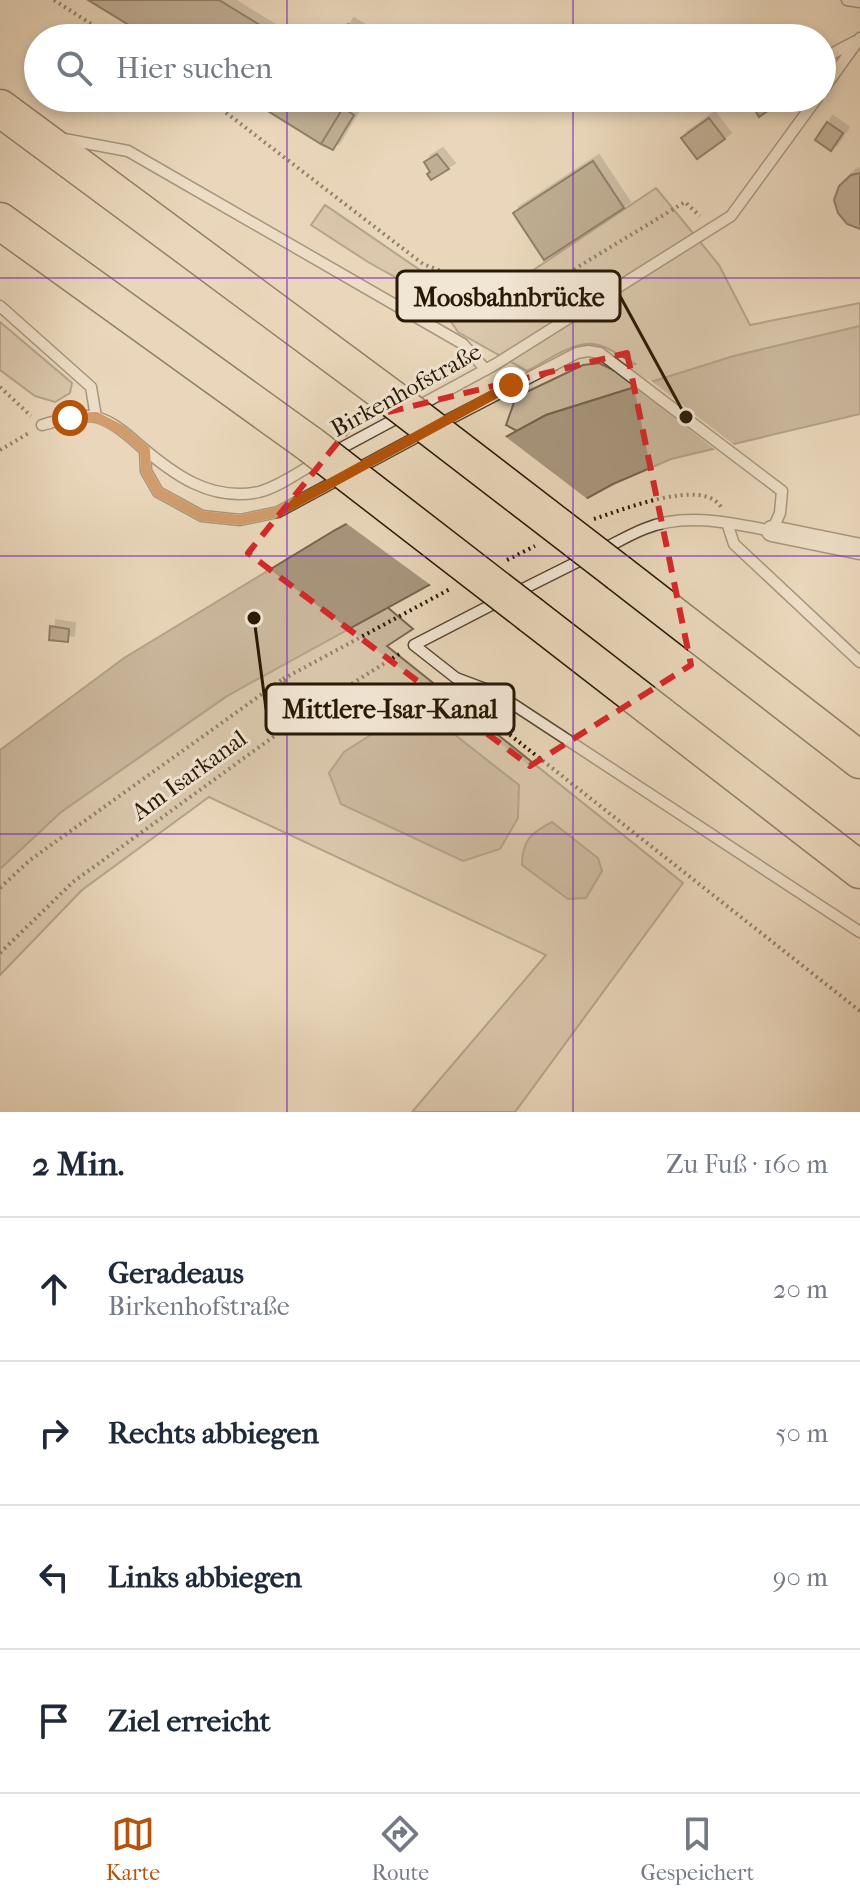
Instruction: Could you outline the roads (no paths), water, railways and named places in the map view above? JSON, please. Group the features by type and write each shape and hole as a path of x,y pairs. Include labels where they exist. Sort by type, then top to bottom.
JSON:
{"highway":[{"path":"0,108 394,400 860,760"},
{"path":"0,221 311,445 860,870"}],"street":[{"path":"772,531 860,549"}],"lane":[{"path":"847,0 860,2"},
{"path":"836,52 860,39"},
{"path":"836,72 860,39"},
{"name":"Birkenhofstraße","path":"96,417 123,431 178,476 209,490 235,494 262,491 486,370 713,229 731,216 807,112"},
{"path":"35,134 128,151 463,344 486,370"},
{"path":"0,306 91,387 96,417 70,418 42,425"},
{"path":"145,450 146,471 158,492 202,516 240,520 278,512 511,385 577,353 600,353 782,491 780,513 772,531 690,520 645,528 414,645 456,678 496,693 860,932"},
{"path":"727,523 734,544 860,662"}],"place":[{"name":"Moosbahnbrücke","path":"686,417"},
{"name":"Mittlere-Isar-Kanal","path":"254,618"}]}
